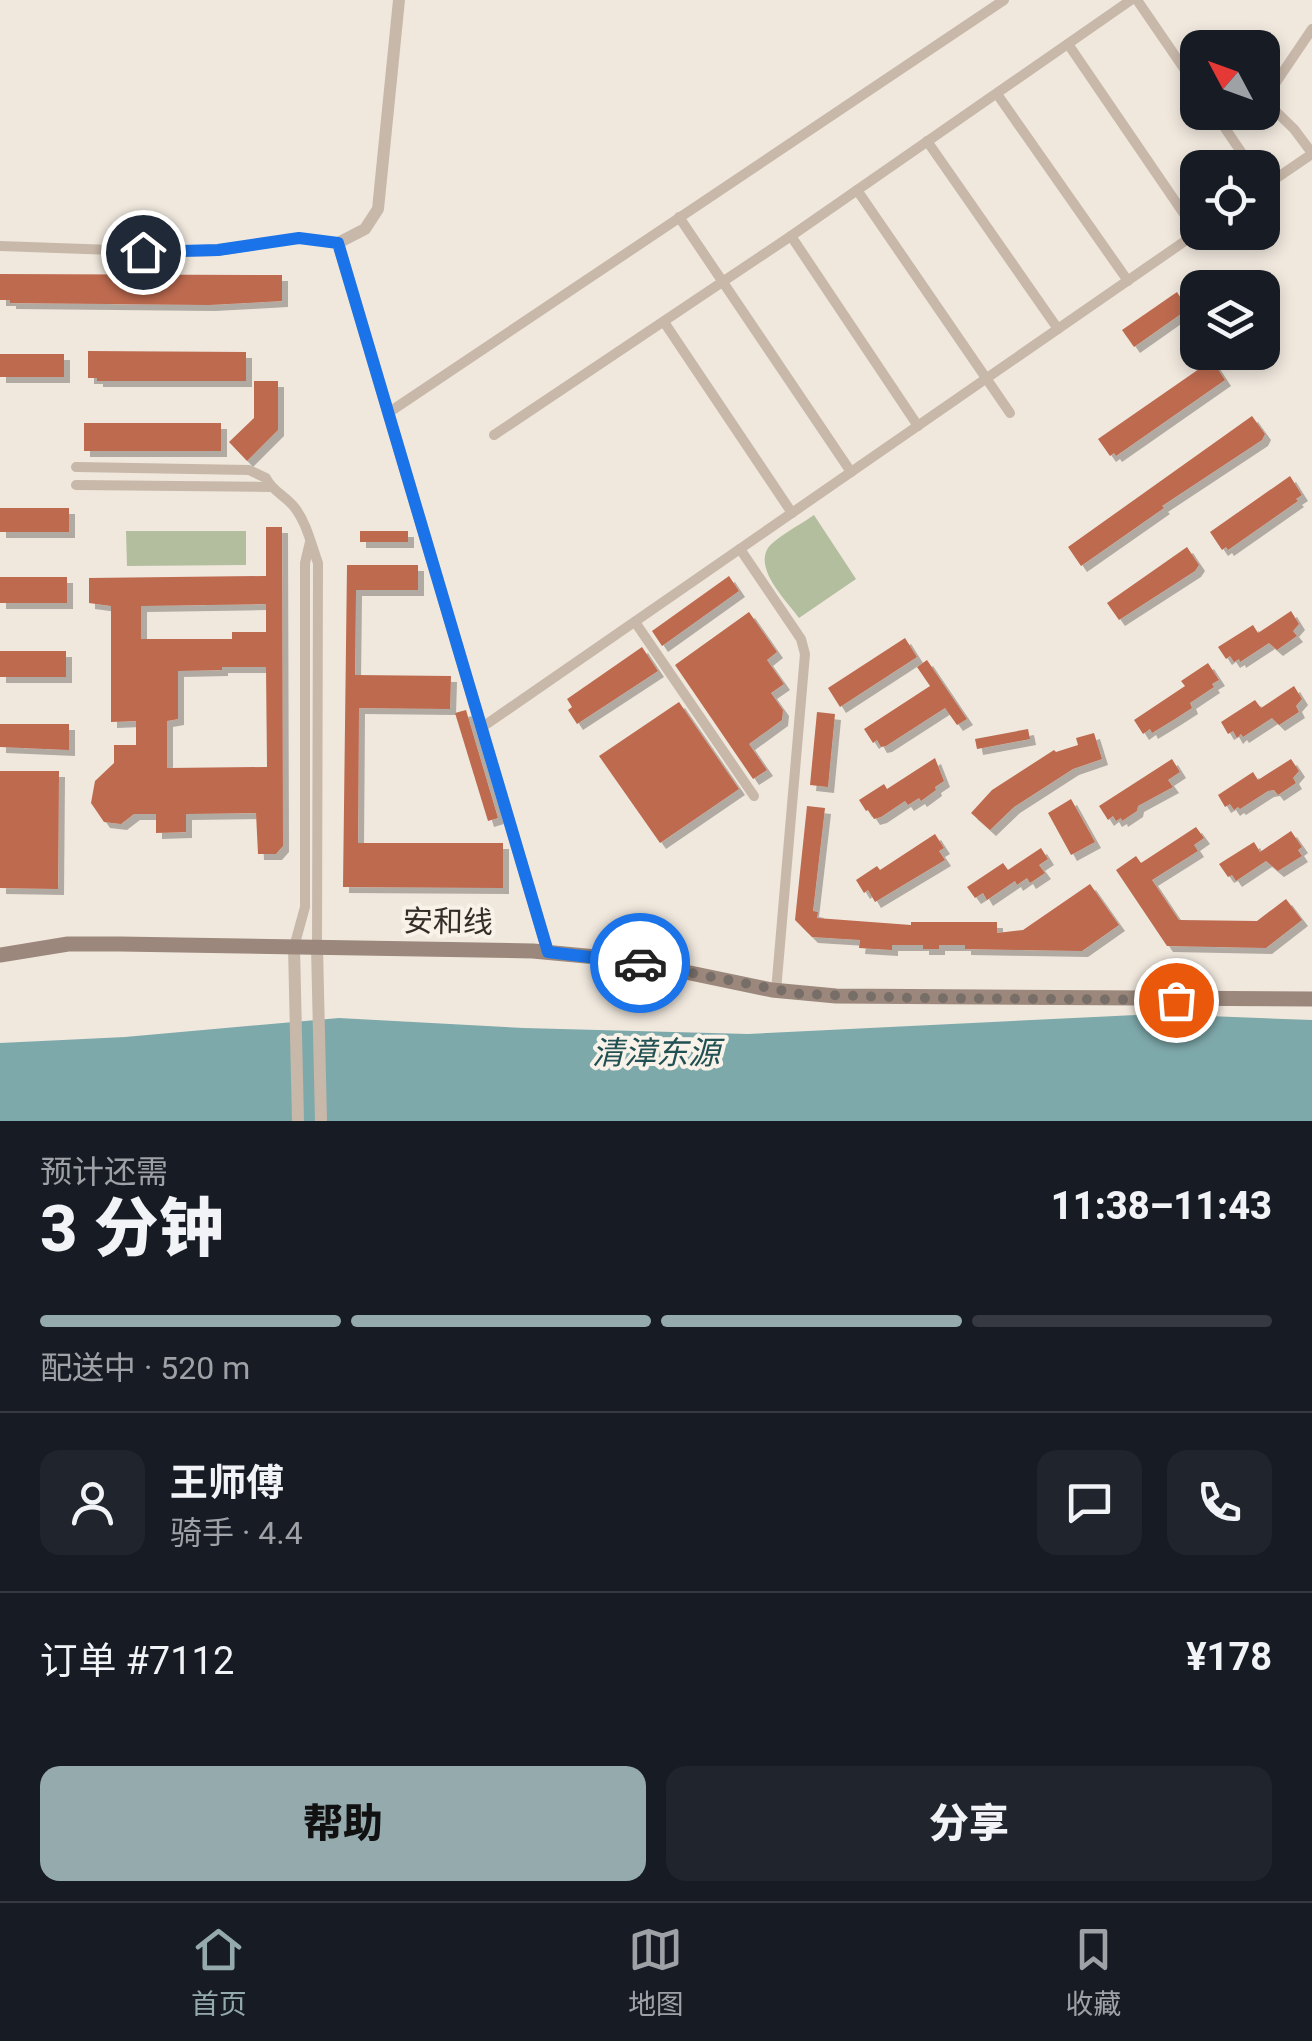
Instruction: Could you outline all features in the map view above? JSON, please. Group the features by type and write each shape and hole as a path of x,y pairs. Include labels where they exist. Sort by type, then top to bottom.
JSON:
{"main road":[{"name":"安和线","path":"0,955 68,944 548,952 628,960 776,991 916,998 1312,999"}],"street":[{"path":"0,246 218,250 299,238 338,243 365,228 378,209 398,0"},
{"path":"388,414 1004,0"},
{"path":"494,435 1134,0 1180,64"},
{"path":"1280,173 1311,150 1264,100 1312,29"},
{"path":"1068,44 1180,208"},
{"path":"997,94 1128,281"},
{"path":"927,141 1058,329"},
{"path":"857,190 1010,413"},
{"path":"679,216 851,472"},
{"path":"790,236 918,426"},
{"path":"338,243 548,952"},
{"path":"480,728 1180,245"},
{"path":"664,322 792,513"},
{"path":"76,467 249,470 266,478 270,487"},
{"path":"76,486 270,487 295,508 310,541 318,563 317,947 321,1121"},
{"path":"298,1121 294,946 305,907 305,563 310,541"},
{"path":"740,549 802,639 806,654 776,991"},
{"path":"635,622 754,796"}],"green space":[{"path":"814,515 856,579 799,618 774,585 765,557 772,544"},
{"path":"126,531 246,531 246,565 127,566"}],"water":[{"name":"清漳东源","path":"1156,1014 1312,1020 1312,1121 0,1121 0,1043 125,1037 339,1018 748,1034"}],"building":[{"path":"0,274 282,275 282,301 209,305 10,303 0,300"},
{"path":"1177,292 1180,297 1180,315 1134,347 1122,330"},
{"path":"88,351 246,352 246,381 97,381 88,378"},
{"path":"0,354 64,354 64,377 0,377"},
{"path":"1198,370 1218,370 1225,380 1116,456 1110,456 1098,439"},
{"path":"254,381 278,381 278,430 247,461 229,442 254,418"},
{"path":"1252,416 1265,434 1262,440 1081,566 1068,547"},
{"path":"84,423 221,423 221,451 84,451"},
{"path":"1290,476 1302,495 1298,501 1228,550 1222,550 1210,532"},
{"path":"0,508 69,508 69,532 0,532"},
{"path":"266,527 282,527 283,846 276,854 258,854 256,813 186,814 186,832 156,833 156,814 134,814 121,824 104,822 91,803 95,781 114,763 114,745 136,745 136,721 111,722 111,606 89,603 89,578 266,576","holes":["266,604 266,632 232,632 232,639 141,639 141,606","266,667 267,767 167,768 167,721 178,719 178,671"]},
{"path":"360,531 408,531 408,542 360,542"},
{"path":"1187,547 1199,565 1195,571 1119,620 1107,603"},
{"path":"347,565 418,565 418,590 356,590 355,675 451,676 450,709 359,708 358,843 503,843 503,888 343,887"},
{"path":"729,576 739,591 662,646 652,631"},
{"path":"0,577 67,577 67,603 0,603"},
{"path":"1291,611 1299,624 1293,631 1297,636 1277,650 1269,643 1234,662 1230,656 1226,659 1218,647 1253,625 1258,633"},
{"path":"749,612 777,652 767,660 784,684 771,693 783,710 782,720 749,744 767,770 753,779 675,665"},
{"path":"905,638 917,657 840,707 828,688"},
{"path":"642,647 658,671 577,724 568,710 572,707 567,699"},
{"path":"0,651 66,651 66,677 0,677"},
{"path":"927,660 967,719 957,725 945,708 886,746 881,747 877,740 873,743 864,729 930,686 917,667"},
{"path":"1208,663 1219,680 1212,684 1214,687 1190,703 1192,708 1152,733 1150,729 1143,734 1134,720 1185,686 1181,681"},
{"path":"1294,686 1302,699 1296,706 1299,712 1279,725 1272,718 1243,737 1241,734 1237,738 1233,731 1228,734 1221,722 1255,700 1261,708"},
{"path":"679,702 739,789 660,843 599,756"},
{"path":"466,710 498,818 488,821 455,713"},
{"path":"817,712 835,714 828,787 810,785"},
{"path":"0,724 69,724 69,750 0,747"},
{"path":"1028,729 1030,739 977,749 975,739"},
{"path":"1094,733 1102,759 1073,769 1014,807 990,830 971,813 992,790 1054,750 1078,745 1076,738"},
{"path":"935,758 944,781 936,790 921,801 919,798 908,805 905,801 881,817 874,819 866,811 859,800 884,784 887,789"},
{"path":"1172,759 1180,772 1168,780 1173,787 1138,806 1122,821 1113,816 1108,820 1099,806"},
{"path":"1291,759 1299,771 1293,778 1296,783 1278,795 1274,790 1268,791 1240,809 1234,810 1230,804 1225,807 1218,795 1253,772 1258,780"},
{"path":"0,771 59,771 58,889 0,888"},
{"path":"1071,799 1095,842 1071,855 1048,813"},
{"path":"807,806 825,808 813,911 818,912 817,918 911,925 997,922 997,933 1023,930 1090,884 1119,925 1082,951 965,949 965,945 923,949 923,945 892,945 892,950 859,948 860,940 812,937 795,920"},
{"path":"1196,827 1204,838 1194,845 1198,851 1152,880 1179,920 1257,921 1286,899 1302,920 1266,948 1167,946 1116,870 1136,856 1141,863"},
{"path":"1291,831 1302,847 1298,850 1302,856 1278,871 1266,861 1236,881 1219,864 1254,842 1260,852"},
{"path":"935,834 944,848 939,851 945,860 875,902 868,890 864,893 856,880 877,866 880,870"},
{"path":"1041,848 1048,859 1039,865 1045,873 1030,883 1027,878 1017,885 1015,881 987,900 983,893 975,898 967,887 1003,863 1008,870"}],"way so far":[{"path":"640,963 800,994 1176,1000"}],"route":[{"path":"143,252 218,250 299,238 338,243 548,952 640,963"}]}
